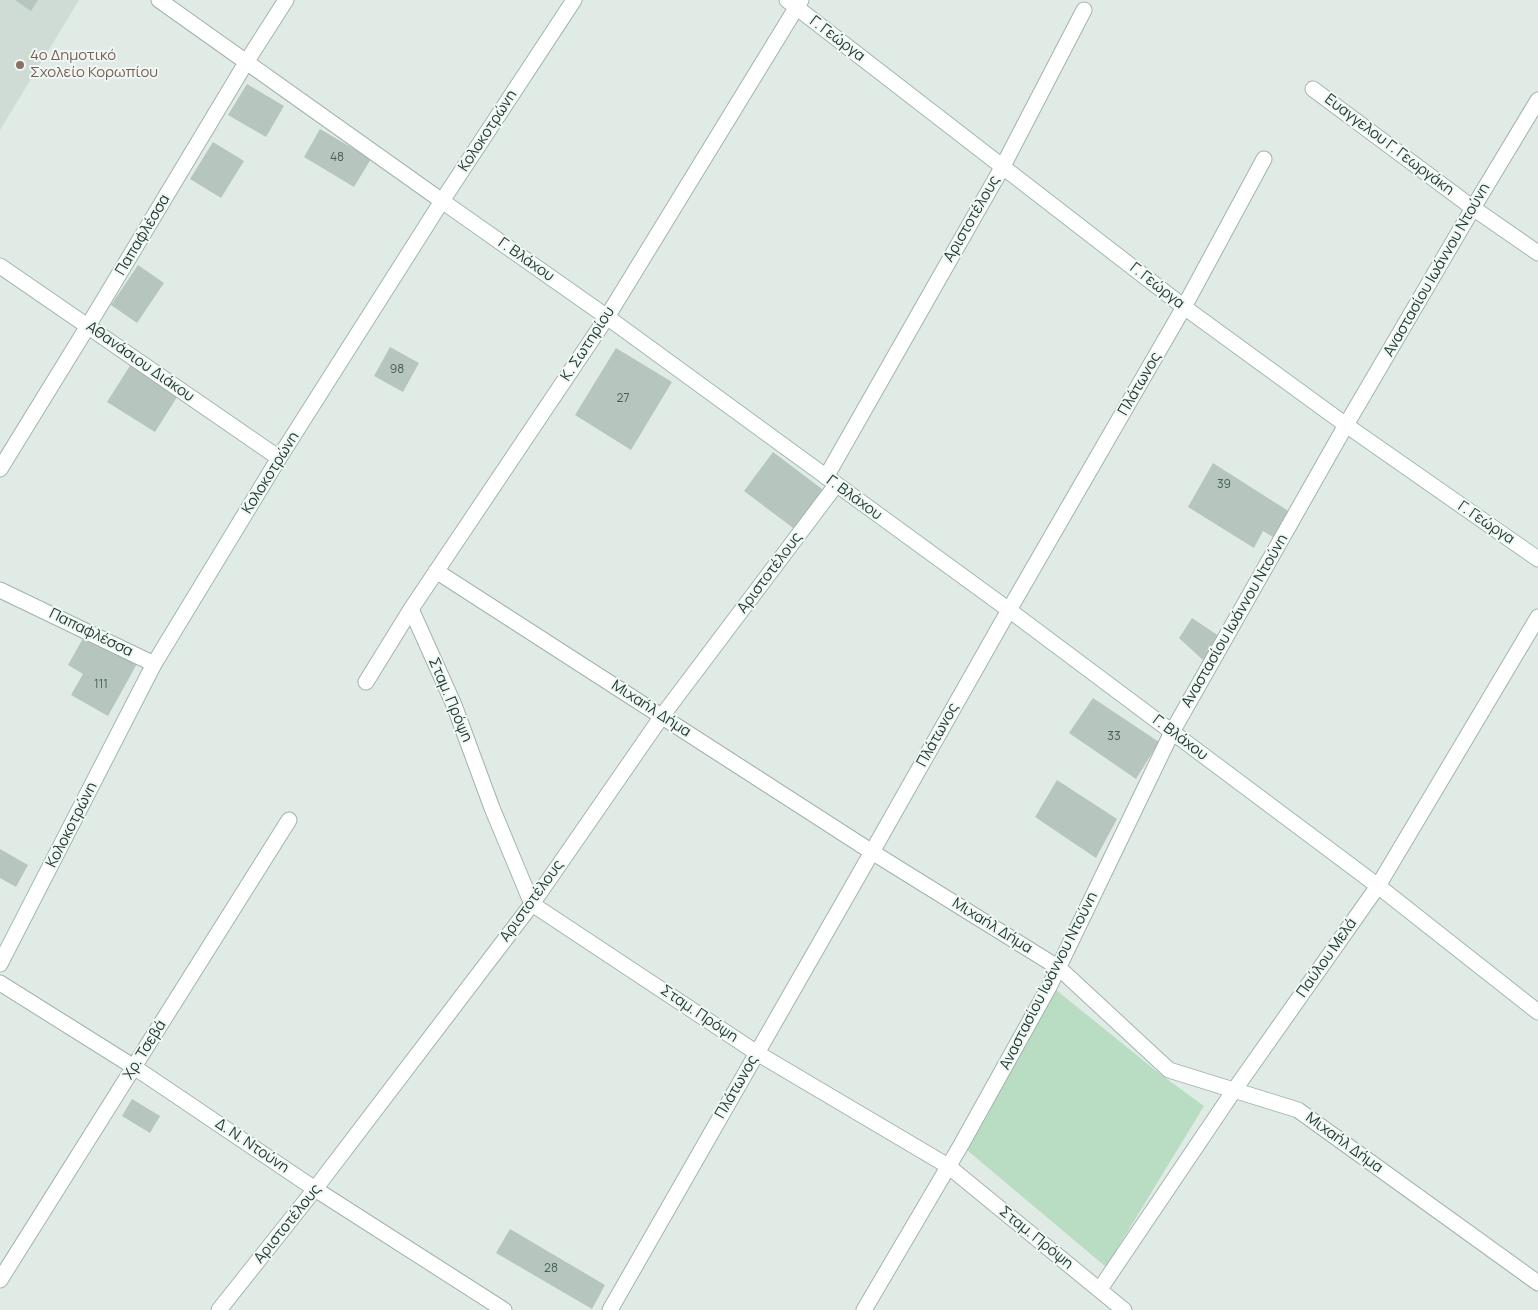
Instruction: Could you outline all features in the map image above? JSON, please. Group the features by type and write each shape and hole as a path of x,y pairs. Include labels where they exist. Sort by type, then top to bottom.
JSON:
{"street":[{"name":"Γ. Βλάχου","path":"159,0 607,317 1009,610 1378,886 1538,1012"},
{"name":"Παπαφλέσσα","path":"0,469 247,61 286,0"},
{"name":"Κολοκοτρώνη","path":"0,964 154,664 279,458 442,201 574,0"},
{"name":"Γ. Γεώργα","path":"794,2 1184,308 1456,503 1538,558"},
{"name":"Κ. Σωτηρίου","path":"366,682 411,609 607,317 794,2"},
{"name":"Αριστοτέλους","path":"219,1310 315,1189 532,904 662,716 831,481 1002,166 1084,10"},
{"name":"Ευαγγελου Γ. Γεωργάκη","path":"1313,89 1472,208 1538,253"},
{"name":"Αναστασίου Ιωάννου Ντούνη","path":"864,1310 961,1145 1059,968 1172,732 1346,425 1472,208 1538,100"},
{"name":"Πλάτωνος","path":"610,1310 1009,610 1184,308 1264,159"},
{"name":"Αθανάσιου Διάκου","path":"0,266 279,458"},
{"name":"Μιχαήλ Δήμα","path":"436,572 872,852 1059,968 1169,1070 1298,1110 1538,1283"},
{"name":"Παπαφλέσσα","path":"0,590 154,664"},
{"name":"Σταμ. Πρόψη","path":"411,609 454,705 492,808 532,904 757,1053 948,1166 1124,1310"},
{"name":"Παύλου Μελά","path":"1100,1289 1234,1089 1378,886 1538,617"},
{"name":"Χρ. Τσεβά","path":"0,1280 289,820"},
{"name":"Δ. Ν. Ντούνη","path":"0,984 134,1067 315,1189 504,1310"}],"shaded area":[{"name":"4ο Δημοτικό Σχολείο Κορωπίου","path":"0,0 79,0 0,130"}],"green space":[{"path":"1050,985 1160,1074 1204,1106 1106,1267 961,1145"}],"building":[{"path":"15,0 38,0 31,11"},
{"path":"247,84 284,106 266,137 228,115"},
{"path":"320,129 371,159 354,187 304,157"},
{"path":"213,142 244,161 221,198 190,179"},
{"path":"138,265 164,283 137,323 111,305"},
{"path":"390,347 419,363 403,392 374,376"},
{"path":"616,348 672,382 631,450 575,415"},
{"path":"131,364 179,394 155,432 107,402"},
{"path":"773,452 826,492 797,531 744,491"},
{"path":"1213,463 1293,514 1278,540 1263,531 1254,548 1188,507"},
{"path":"1192,618 1219,636 1204,661 1179,638"},
{"path":"86,633 138,662 108,716 71,695 83,674 68,665"},
{"path":"1093,698 1159,742 1136,779 1069,733"},
{"path":"1057,780 1117,819 1096,858 1035,817"},
{"path":"0,849 28,865 16,887 0,878"},
{"path":"132,1099 160,1116 150,1133 122,1116"},
{"path":"510,1229 605,1285 592,1309 496,1253"}],"place":[{"name":"4ο Δημοτικό Σχολείο Κορωπίου","path":"20,65"}]}
